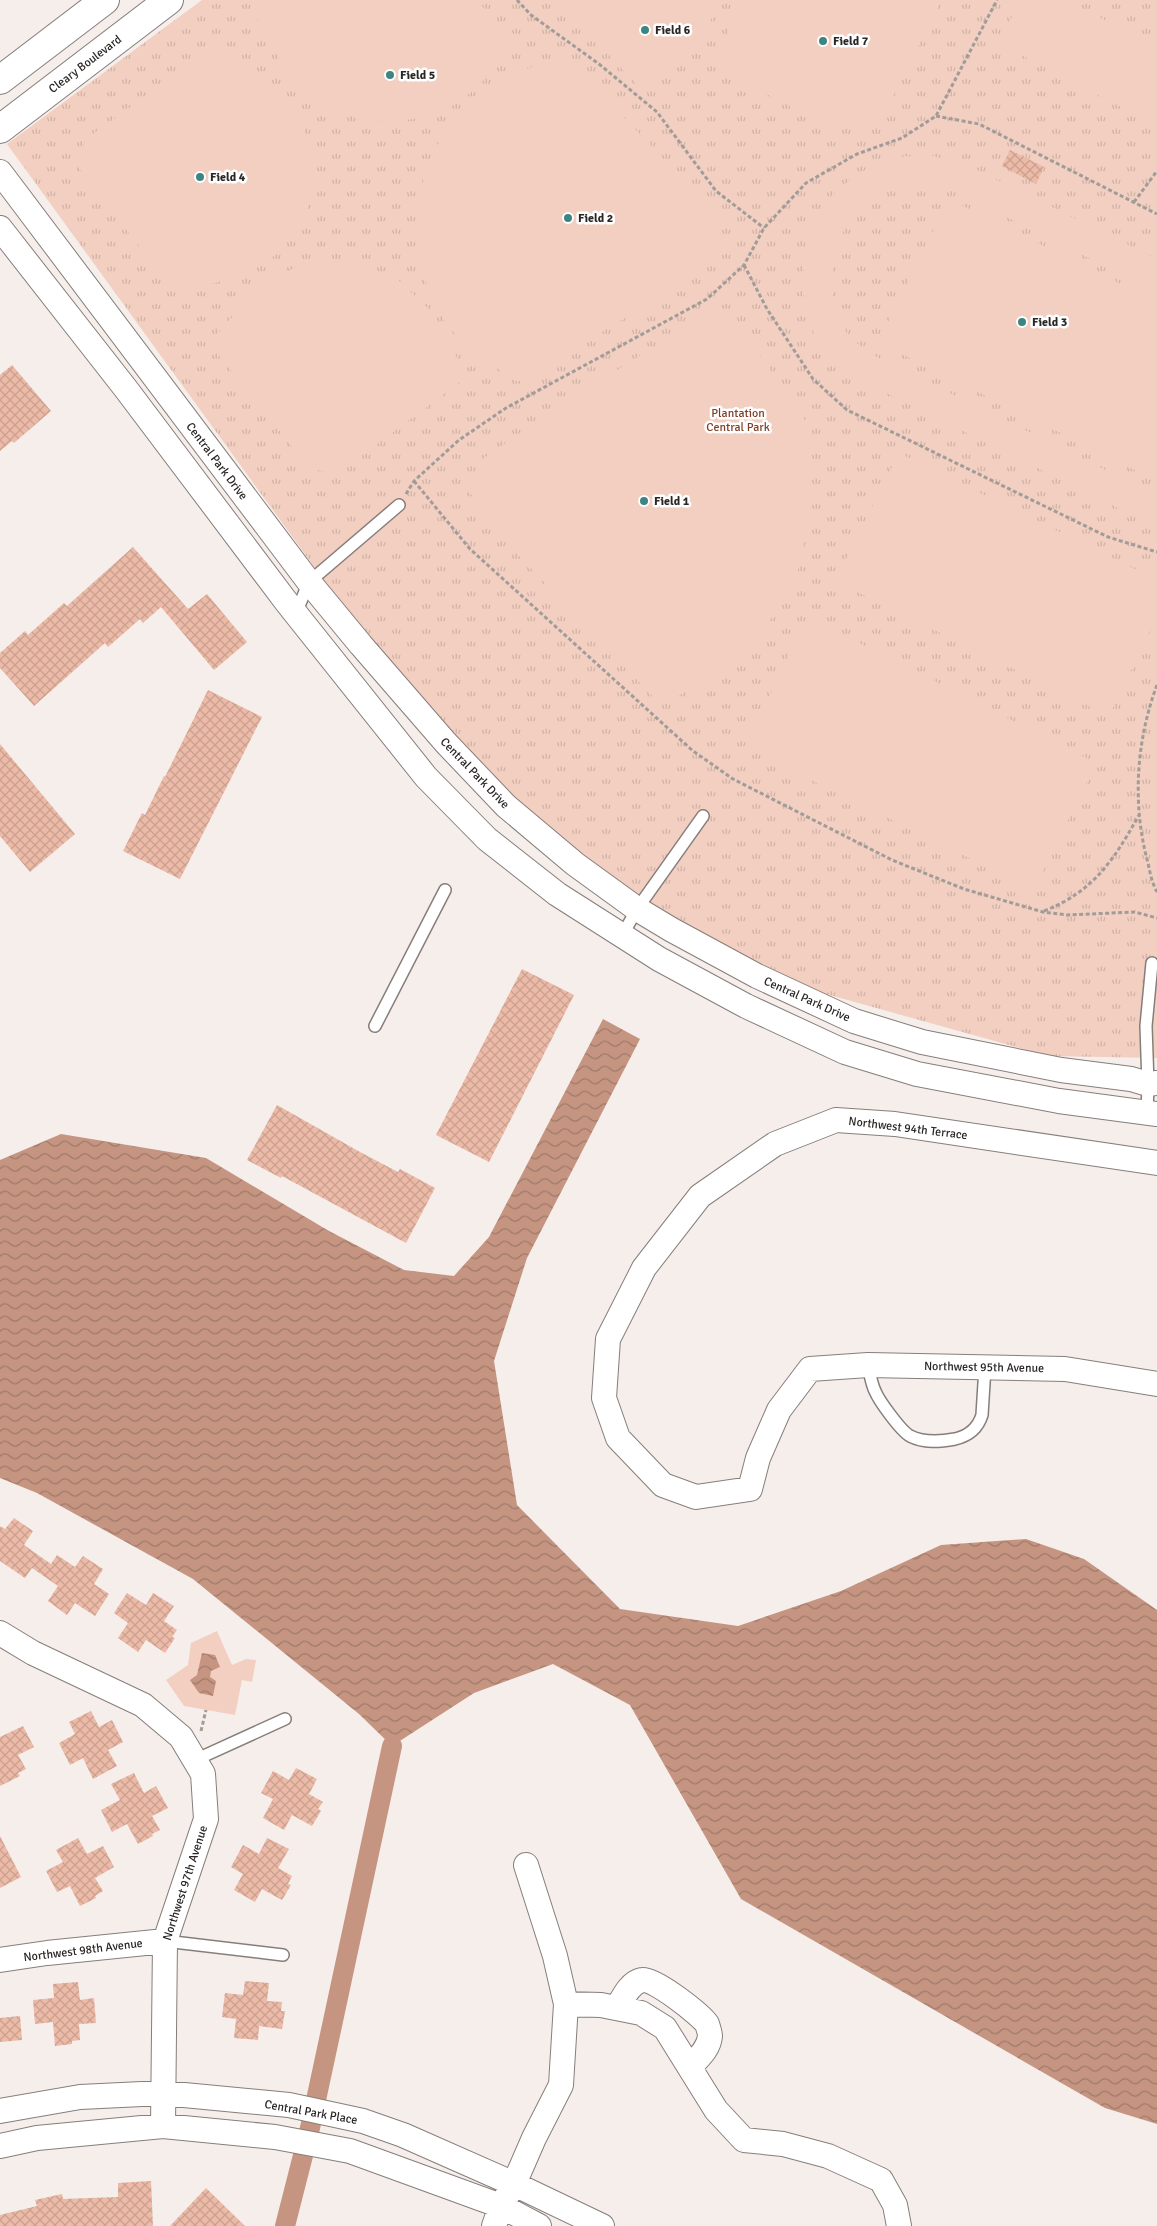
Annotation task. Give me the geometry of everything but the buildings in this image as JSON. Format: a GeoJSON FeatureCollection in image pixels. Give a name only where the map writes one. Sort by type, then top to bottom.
{"type":"FeatureCollection","features":[{"type":"Feature","properties":{"kind":"street"},"geometry":{"type":"LineString","coordinates":[[0,80],[105,0]]}},
{"type":"Feature","properties":{"kind":"street","name":"Cleary Boulevard"},"geometry":{"type":"LineString","coordinates":[[0,129],[169,0]]}},
{"type":"Feature","properties":{"kind":"street","name":"Central Park Drive"},"geometry":{"type":"LineString","coordinates":[[0,172],[309,582],[361,646],[446,743],[506,806],[575,864],[637,909],[756,976],[854,1021],[922,1042],[1062,1070],[1131,1079],[1153,1084]]}},
{"type":"Feature","properties":{"kind":"street"},"geometry":{"type":"LineString","coordinates":[[0,228],[296,613],[426,777],[487,839],[557,894],[622,936],[746,1006],[846,1052],[917,1074],[1059,1102],[1152,1113]]}},
{"type":"Feature","properties":{"kind":"street","name":"Northwest 94th Terrace"},"geometry":{"type":"LineString","coordinates":[[810,1369],[779,1410],[758,1458],[750,1489],[696,1497],[663,1485],[618,1438],[604,1398],[608,1340],[644,1268],[700,1196],[775,1144],[836,1120],[894,1124],[1157,1163]]}},
{"type":"Feature","properties":{"kind":"street","name":"Northwest 95th Avenue"},"geometry":{"type":"LineString","coordinates":[[810,1369],[868,1365],[1065,1369],[1157,1384]]}},
{"type":"Feature","properties":{"kind":"street","name":"Northwest 97th Avenue"},"geometry":{"type":"LineString","coordinates":[[0,1633],[33,1653],[143,1706],[181,1737],[203,1774],[206,1819],[165,1941],[163,2126]]}},
{"type":"Feature","properties":{"kind":"street"},"geometry":{"type":"LineString","coordinates":[[497,2216],[561,2085],[566,2004],[555,1956],[526,1866]]}},
{"type":"Feature","properties":{"kind":"street","name":"Northwest 98th Avenue"},"geometry":{"type":"LineString","coordinates":[[0,1960],[47,1953],[165,1941]]}},
{"type":"Feature","properties":{"kind":"street"},"geometry":{"type":"LineString","coordinates":[[617,2008],[630,1986],[642,1980],[652,1981],[673,1995],[707,2024],[710,2035],[707,2047],[690,2067]]}},
{"type":"Feature","properties":{"kind":"street"},"geometry":{"type":"LineString","coordinates":[[566,2004],[602,2005],[642,2013],[665,2028],[716,2110],[744,2140],[783,2144],[828,2156],[881,2180],[895,2205],[899,2226]]}},
{"type":"Feature","properties":{"kind":"street","name":"Central Park Place"},"geometry":{"type":"LineString","coordinates":[[0,2111],[80,2097],[163,2093],[289,2105],[364,2121],[403,2135],[514,2184],[602,2226]]}},
{"type":"Feature","properties":{"kind":"street"},"geometry":{"type":"LineString","coordinates":[[0,2146],[36,2138],[163,2126],[275,2137],[350,2151],[497,2216],[539,2226]]}},
{"type":"Feature","properties":{"kind":"lane"},"geometry":{"type":"LineString","coordinates":[[296,613],[309,582],[399,505]]}},
{"type":"Feature","properties":{"kind":"lane"},"geometry":{"type":"LineString","coordinates":[[622,936],[637,909],[703,816]]}},
{"type":"Feature","properties":{"kind":"lane"},"geometry":{"type":"LineString","coordinates":[[375,1026],[445,890]]}},
{"type":"Feature","properties":{"kind":"lane"},"geometry":{"type":"LineString","coordinates":[[1152,962],[1146,1026],[1153,1084],[1152,1113]]}},
{"type":"Feature","properties":{"kind":"lane"},"geometry":{"type":"LineString","coordinates":[[868,1365],[875,1391],[907,1435],[922,1440],[940,1442],[961,1438],[974,1430],[980,1422],[985,1368]]}},
{"type":"Feature","properties":{"kind":"lane"},"geometry":{"type":"LineString","coordinates":[[195,1760],[285,1719]]}},
{"type":"Feature","properties":{"kind":"lane"},"geometry":{"type":"LineString","coordinates":[[165,1941],[283,1955]]}},
{"type":"Feature","properties":{"kind":"path"},"geometry":{"type":"LineString","coordinates":[[517,0],[531,15],[599,64],[657,112],[716,191],[764,228]]}},
{"type":"Feature","properties":{"kind":"path"},"geometry":{"type":"LineString","coordinates":[[399,505],[414,481],[459,440],[506,408],[707,299],[744,265],[764,228],[806,183],[857,154],[902,138],[936,116],[997,0]]}},
{"type":"Feature","properties":{"kind":"path"},"geometry":{"type":"LineString","coordinates":[[936,116],[979,124],[1157,214]]}},
{"type":"Feature","properties":{"kind":"path"},"geometry":{"type":"LineString","coordinates":[[1134,202],[1157,171]]}},
{"type":"Feature","properties":{"kind":"path"},"geometry":{"type":"LineString","coordinates":[[744,265],[767,309],[813,379],[847,410],[1108,537],[1157,552]]}},
{"type":"Feature","properties":{"kind":"path"},"geometry":{"type":"LineString","coordinates":[[414,481],[470,549],[693,751],[733,779],[892,860],[964,889],[1043,912],[1068,915],[1135,912],[1157,918]]}},
{"type":"Feature","properties":{"kind":"path"},"geometry":{"type":"LineString","coordinates":[[1157,685],[1146,713],[1140,761],[1139,814],[1140,834],[1157,892]]}},
{"type":"Feature","properties":{"kind":"path"},"geometry":{"type":"LineString","coordinates":[[1043,912],[1067,902],[1090,884],[1110,861],[1139,814]]}},
{"type":"Feature","properties":{"kind":"green space","name":"Plantation Central Park"},"geometry":{"type":"Polygon","coordinates":[[[202,0],[1157,0],[1157,1058],[1048,1056],[819,992],[651,909],[510,799],[339,601],[7,144],[202,0]]]}},
{"type":"Feature","properties":{"kind":"green space","name":"Field 5"},"geometry":{"type":"Polygon","coordinates":[[[268,0],[478,0],[511,46],[476,89],[440,114],[396,122],[361,120],[312,100],[280,61],[253,11],[268,0]]]}},
{"type":"Feature","properties":{"kind":"green space","name":"Field 6"},"geometry":{"type":"Polygon","coordinates":[[[558,0],[725,0],[686,54],[638,86],[558,0]]]}},
{"type":"Feature","properties":{"kind":"green space","name":"Field 7"},"geometry":{"type":"Polygon","coordinates":[[[740,0],[941,0],[884,115],[836,130],[718,69],[732,14],[740,0]]]}},
{"type":"Feature","properties":{"kind":"green space"},"geometry":{"type":"Polygon","coordinates":[[[1021,0],[1066,0],[1157,47],[1157,118],[1146,120],[1006,47],[1003,33],[1021,0]]]}},
{"type":"Feature","properties":{"kind":"green space","name":"Field 4"},"geometry":{"type":"Polygon","coordinates":[[[219,43],[265,80],[300,117],[314,158],[313,191],[303,219],[279,253],[241,276],[203,286],[171,288],[76,164],[86,139],[219,43]]]}},
{"type":"Feature","properties":{"kind":"green space","name":"Field 2"},"geometry":{"type":"Polygon","coordinates":[[[566,57],[723,221],[715,257],[657,299],[518,382],[472,350],[455,334],[441,315],[420,268],[417,216],[421,191],[428,167],[438,144],[468,104],[497,81],[526,69],[566,57]]]}},
{"type":"Feature","properties":{"kind":"green space"},"geometry":{"type":"Polygon","coordinates":[[[929,155],[967,165],[1157,259],[1157,292],[942,185],[904,186],[888,190],[870,202],[853,219],[840,238],[833,262],[832,289],[834,303],[843,327],[850,337],[871,354],[1157,494],[1157,524],[1148,523],[854,377],[830,356],[813,332],[803,293],[804,260],[814,220],[836,191],[861,172],[896,157],[929,155]]]}},
{"type":"Feature","properties":{"kind":"green space","name":"Field 3"},"geometry":{"type":"Polygon","coordinates":[[[949,199],[1157,302],[1157,481],[878,342],[949,199]]]}},
{"type":"Feature","properties":{"kind":"green space"},"geometry":{"type":"Polygon","coordinates":[[[310,261],[348,262],[394,276],[434,314],[467,377],[338,473],[310,469],[209,343],[263,282],[310,261]]]}},
{"type":"Feature","properties":{"kind":"green space","name":"Field 1"},"geometry":{"type":"Polygon","coordinates":[[[713,311],[759,354],[806,422],[812,509],[796,578],[761,635],[714,677],[661,705],[518,555],[470,493],[477,463],[560,405],[713,311]]]}},
{"type":"Feature","properties":{"kind":"green space"},"geometry":{"type":"Polygon","coordinates":[[[899,453],[1157,580],[1157,617],[1109,716],[835,581],[899,453]]]}},
{"type":"Feature","properties":{"kind":"green space"},"geometry":{"type":"Polygon","coordinates":[[[808,617],[1096,763],[1034,890],[744,747],[808,617]]]}},
{"type":"Feature","properties":{"kind":"green space"},"geometry":{"type":"Polygon","coordinates":[[[217,1631],[232,1665],[246,1659],[256,1660],[252,1682],[242,1680],[235,1715],[184,1706],[166,1680],[188,1665],[191,1643],[217,1631]]]}},
{"type":"Feature","properties":{"kind":"water"},"geometry":{"type":"Polygon","coordinates":[[[603,1019],[640,1039],[527,1258],[494,1361],[517,1505],[620,1609],[738,1626],[841,1591],[941,1545],[1026,1539],[1084,1559],[1157,1610],[1157,2124],[1105,2108],[741,1899],[630,1705],[553,1664],[474,1693],[392,1746],[359,1714],[193,1579],[37,1493],[0,1478],[0,1160],[61,1134],[206,1158],[329,1231],[404,1270],[454,1276],[489,1237],[603,1019]]]}},
{"type":"Feature","properties":{"kind":"water"},"geometry":{"type":"Polygon","coordinates":[[[202,1653],[215,1655],[220,1667],[211,1671],[210,1677],[216,1681],[213,1696],[199,1693],[190,1680],[197,1675],[202,1653]]]}},
{"type":"Feature","properties":{"kind":"waterway"},"geometry":{"type":"LineString","coordinates":[[285,2226],[310,2128],[392,1746]]}},
{"type":"Feature","properties":{"kind":"place","name":"Field 6"},"geometry":{"type":"Point","coordinates":[645,30]}},
{"type":"Feature","properties":{"kind":"place","name":"Field 7"},"geometry":{"type":"Point","coordinates":[823,41]}},
{"type":"Feature","properties":{"kind":"place","name":"Field 5"},"geometry":{"type":"Point","coordinates":[390,75]}},
{"type":"Feature","properties":{"kind":"place","name":"Field 4"},"geometry":{"type":"Point","coordinates":[200,177]}},
{"type":"Feature","properties":{"kind":"place","name":"Field 2"},"geometry":{"type":"Point","coordinates":[568,218]}},
{"type":"Feature","properties":{"kind":"place","name":"Field 3"},"geometry":{"type":"Point","coordinates":[1022,322]}},
{"type":"Feature","properties":{"kind":"place","name":"Field 1"},"geometry":{"type":"Point","coordinates":[644,501]}}]}
